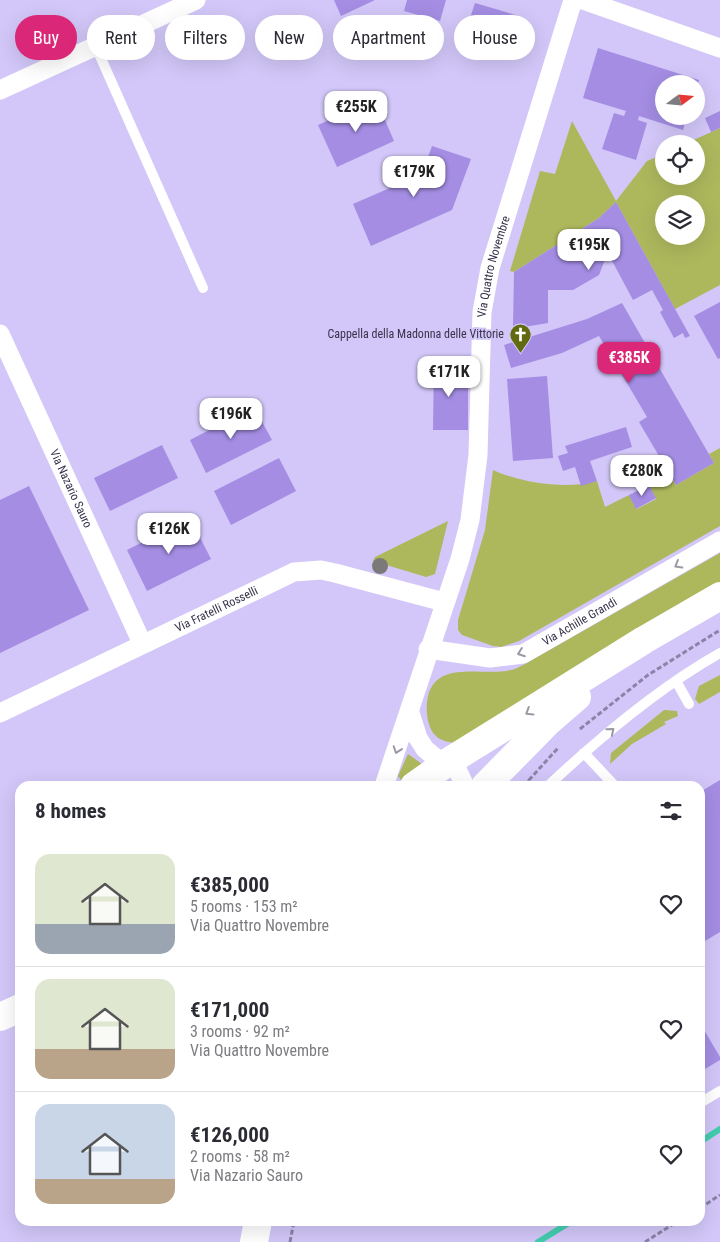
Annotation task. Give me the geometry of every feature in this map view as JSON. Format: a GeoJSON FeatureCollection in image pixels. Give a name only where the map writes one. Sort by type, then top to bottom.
{"type":"FeatureCollection","features":[{"type":"Feature","properties":{"kind":"main road"},"geometry":{"type":"LineString","coordinates":[[421,781],[448,762],[644,640],[720,596]]}},
{"type":"Feature","properties":{"kind":"main road"},"geometry":{"type":"LineString","coordinates":[[490,781],[548,722],[644,640]]}},
{"type":"Feature","properties":{"kind":"main road"},"geometry":{"type":"LineString","coordinates":[[0,998],[15,991]]}},
{"type":"Feature","properties":{"kind":"main road"},"geometry":{"type":"LineString","coordinates":[[0,1017],[15,1010]]}},
{"type":"Feature","properties":{"kind":"main road"},"geometry":{"type":"LineString","coordinates":[[254,1242],[257,1226]]}},
{"type":"Feature","properties":{"kind":"street"},"geometry":{"type":"LineString","coordinates":[[155,19],[196,0]]}},
{"type":"Feature","properties":{"kind":"street","name":"Via Quattro Novembre"},"geometry":{"type":"LineString","coordinates":[[386,781],[410,713],[444,602],[460,559],[474,500],[478,455],[481,335],[490,268],[573,0]]}},
{"type":"Feature","properties":{"kind":"street"},"geometry":{"type":"LineString","coordinates":[[583,0],[720,48]]}},
{"type":"Feature","properties":{"kind":"street"},"geometry":{"type":"LineString","coordinates":[[0,90],[87,51]]}},
{"type":"Feature","properties":{"kind":"street","name":"Via Nazario Sauro"},"geometry":{"type":"LineString","coordinates":[[0,334],[142,643]]}},
{"type":"Feature","properties":{"kind":"street","name":"Via Achille Grandi"},"geometry":{"type":"LineString","coordinates":[[428,650],[490,658],[523,654],[720,540]]}},
{"type":"Feature","properties":{"kind":"street","name":"Via Fratelli Rosselli"},"geometry":{"type":"LineString","coordinates":[[0,713],[142,643],[294,572],[321,570],[444,602]]}},
{"type":"Feature","properties":{"kind":"street"},"geometry":{"type":"LineString","coordinates":[[410,713],[421,743],[436,758],[448,762],[458,770],[463,781]]}},
{"type":"Feature","properties":{"kind":"lane"},"geometry":{"type":"LineString","coordinates":[[102,60],[203,288]]}},
{"type":"Feature","properties":{"kind":"lane"},"geometry":{"type":"LineString","coordinates":[[553,781],[584,753],[676,681],[720,652]]}},
{"type":"Feature","properties":{"kind":"lane"},"geometry":{"type":"LineString","coordinates":[[676,681],[688,704]]}},
{"type":"Feature","properties":{"kind":"lane"},"geometry":{"type":"LineString","coordinates":[[584,753],[610,781]]}},
{"type":"Feature","properties":{"kind":"lane"},"geometry":{"type":"LineString","coordinates":[[705,1100],[720,1091]]}},
{"type":"Feature","properties":{"kind":"path"},"geometry":{"type":"LineString","coordinates":[[705,1205],[720,1195]]}},
{"type":"Feature","properties":{"kind":"path"},"geometry":{"type":"LineString","coordinates":[[290,1242],[293,1226]]}},
{"type":"Feature","properties":{"kind":"path"},"geometry":{"type":"LineString","coordinates":[[645,1242],[670,1226]]}},
{"type":"Feature","properties":{"kind":"green space"},"geometry":{"type":"Polygon","coordinates":[[[572,121],[616,201],[647,161],[655,158],[655,185],[705,185],[705,135],[720,128],[720,285],[675,309],[616,202],[599,218],[514,272],[510,271],[540,171],[555,174],[572,121]]]}},
{"type":"Feature","properties":{"kind":"green space"},"geometry":{"type":"Polygon","coordinates":[[[720,448],[720,526],[519,641],[501,647],[493,646],[462,635],[458,630],[458,620],[485,530],[493,470],[504,475],[544,484],[572,485],[597,481],[605,507],[629,495],[637,509],[656,499],[649,485],[669,474],[676,485],[714,463],[709,454],[720,448]]]}},
{"type":"Feature","properties":{"kind":"green space"},"geometry":{"type":"Polygon","coordinates":[[[448,521],[435,574],[426,577],[373,561],[375,557],[448,521]]]}},
{"type":"Feature","properties":{"kind":"green space"},"geometry":{"type":"Polygon","coordinates":[[[720,553],[720,583],[454,743],[439,738],[432,731],[427,715],[428,696],[433,685],[441,677],[451,673],[500,672],[525,664],[720,553]]]}},
{"type":"Feature","properties":{"kind":"green space"},"geometry":{"type":"Polygon","coordinates":[[[720,675],[720,692],[699,704],[695,699],[699,686],[720,675]]]}},
{"type":"Feature","properties":{"kind":"green space"},"geometry":{"type":"Polygon","coordinates":[[[664,710],[677,711],[678,716],[664,722],[666,724],[632,744],[610,764],[611,753],[664,710]]]}},
{"type":"Feature","properties":{"kind":"green space"},"geometry":{"type":"Polygon","coordinates":[[[408,754],[422,764],[402,781],[398,776],[408,754]]]}},
{"type":"Feature","properties":{"kind":"building"},"geometry":{"type":"Polygon","coordinates":[[[334,0],[375,0],[343,15],[341,15],[334,0]]]}},
{"type":"Feature","properties":{"kind":"building"},"geometry":{"type":"Polygon","coordinates":[[[407,0],[446,0],[442,15],[418,15],[404,11],[407,0]]]}},
{"type":"Feature","properties":{"kind":"building"},"geometry":{"type":"Polygon","coordinates":[[[475,3],[516,15],[471,15],[475,3]]]}},
{"type":"Feature","properties":{"kind":"building"},"geometry":{"type":"Polygon","coordinates":[[[598,48],[683,75],[655,75],[655,121],[639,116],[638,120],[647,123],[636,160],[602,149],[614,113],[624,116],[626,111],[583,98],[598,48]]]}},
{"type":"Feature","properties":{"kind":"building"},"geometry":{"type":"Polygon","coordinates":[[[376,99],[394,141],[337,167],[318,125],[376,99]]]}},
{"type":"Feature","properties":{"kind":"building"},"geometry":{"type":"Polygon","coordinates":[[[720,111],[720,128],[711,132],[705,118],[720,111]]]}},
{"type":"Feature","properties":{"kind":"building"},"geometry":{"type":"Polygon","coordinates":[[[667,125],[684,125],[683,130],[667,125]]]}},
{"type":"Feature","properties":{"kind":"building"},"geometry":{"type":"Polygon","coordinates":[[[432,146],[471,159],[452,210],[371,246],[353,204],[422,174],[432,146]]]}},
{"type":"Feature","properties":{"kind":"building"},"geometry":{"type":"Polygon","coordinates":[[[616,202],[690,336],[685,338],[683,333],[674,338],[660,312],[663,310],[652,290],[633,300],[610,257],[606,257],[599,275],[573,290],[548,290],[548,323],[513,326],[514,272],[599,218],[616,202]]]}},
{"type":"Feature","properties":{"kind":"building"},"geometry":{"type":"Polygon","coordinates":[[[720,302],[720,358],[718,359],[694,316],[720,302]]]}},
{"type":"Feature","properties":{"kind":"building"},"geometry":{"type":"Polygon","coordinates":[[[622,303],[714,463],[676,485],[639,422],[647,417],[599,336],[562,353],[511,368],[504,345],[587,319],[622,303]]]}},
{"type":"Feature","properties":{"kind":"building"},"geometry":{"type":"Polygon","coordinates":[[[434,359],[456,359],[455,386],[468,386],[468,430],[433,430],[434,359]]]}},
{"type":"Feature","properties":{"kind":"building"},"geometry":{"type":"Polygon","coordinates":[[[547,376],[553,458],[513,461],[507,379],[547,376]]]}},
{"type":"Feature","properties":{"kind":"building"},"geometry":{"type":"Polygon","coordinates":[[[254,407],[272,440],[206,473],[190,440],[254,407]]]}},
{"type":"Feature","properties":{"kind":"building"},"geometry":{"type":"Polygon","coordinates":[[[626,427],[632,447],[590,461],[597,481],[581,486],[575,467],[563,471],[558,456],[568,453],[565,446],[626,427]]]}},
{"type":"Feature","properties":{"kind":"building"},"geometry":{"type":"Polygon","coordinates":[[[162,445],[178,478],[110,511],[94,478],[162,445]]]}},
{"type":"Feature","properties":{"kind":"building"},"geometry":{"type":"Polygon","coordinates":[[[279,458],[296,491],[231,525],[214,491],[279,458]]]}},
{"type":"Feature","properties":{"kind":"building"},"geometry":{"type":"Polygon","coordinates":[[[649,485],[656,498],[636,509],[629,495],[649,485]]]}},
{"type":"Feature","properties":{"kind":"building"},"geometry":{"type":"Polygon","coordinates":[[[29,486],[89,610],[0,653],[0,500],[29,486]]]}},
{"type":"Feature","properties":{"kind":"building"},"geometry":{"type":"Polygon","coordinates":[[[190,518],[211,559],[147,591],[127,550],[190,518]]]}},
{"type":"Feature","properties":{"kind":"building"},"geometry":{"type":"Polygon","coordinates":[[[720,780],[720,932],[705,941],[705,789],[720,780]]]}},
{"type":"Feature","properties":{"kind":"building"},"geometry":{"type":"Polygon","coordinates":[[[705,1032],[720,1057],[720,1060],[705,1069],[705,1032]]]}},
{"type":"Feature","properties":{"kind":"waterway"},"geometry":{"type":"LineString","coordinates":[[705,1139],[720,1129]]}},
{"type":"Feature","properties":{"kind":"waterway"},"geometry":{"type":"LineString","coordinates":[[538,1242],[564,1226]]}},
{"type":"Feature","properties":{"kind":"place","name":"Cappella della Madonna delle Vittorie"},"geometry":{"type":"Point","coordinates":[520,353]}}]}
